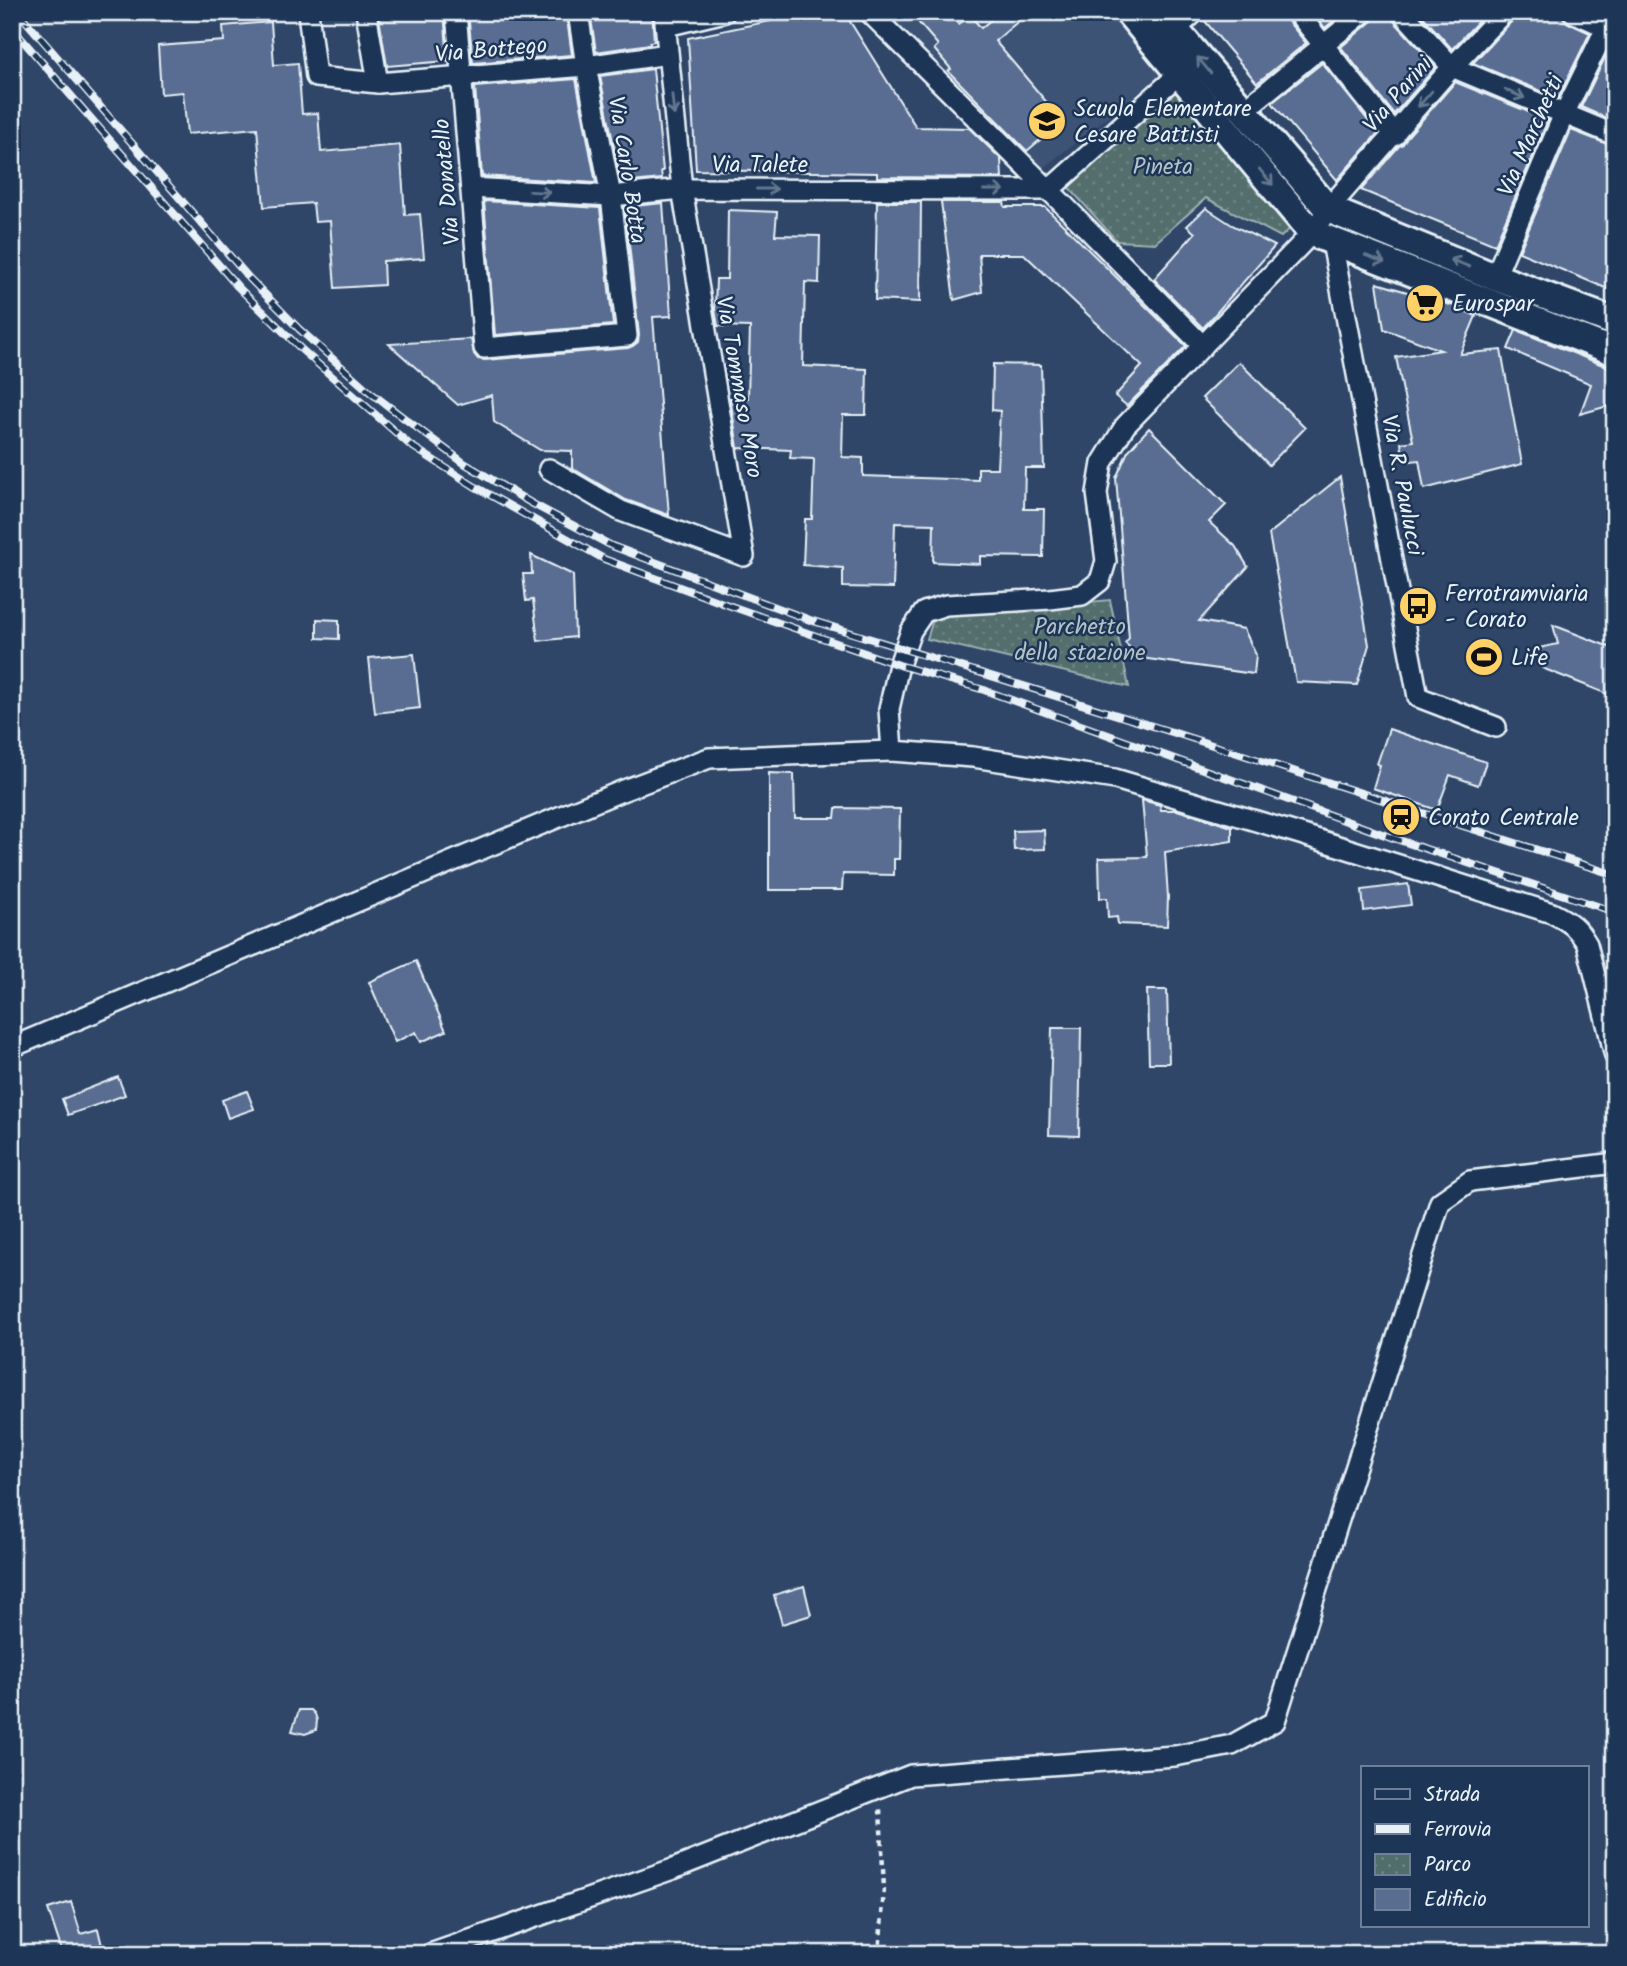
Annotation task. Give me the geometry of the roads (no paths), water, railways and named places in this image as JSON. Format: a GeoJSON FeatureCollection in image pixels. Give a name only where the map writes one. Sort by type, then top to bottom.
{"type":"FeatureCollection","features":[{"type":"Feature","properties":{"kind":"main road"},"geometry":{"type":"LineString","coordinates":[[1128,12],[1322,238],[1615,352]]}},
{"type":"Feature","properties":{"kind":"main road"},"geometry":{"type":"LineString","coordinates":[[1167,21],[1328,209],[1615,322]]}},
{"type":"Feature","properties":{"kind":"street","name":"Via Bottego"},"geometry":{"type":"LineString","coordinates":[[308,12],[316,77],[378,83],[586,66],[668,54]]}},
{"type":"Feature","properties":{"kind":"street"},"geometry":{"type":"LineString","coordinates":[[366,12],[378,83]]}},
{"type":"Feature","properties":{"kind":"street","name":"Via Donatello"},"geometry":{"type":"LineString","coordinates":[[456,12],[484,348],[627,337]]}},
{"type":"Feature","properties":{"kind":"street","name":"Via Carlo Botta"},"geometry":{"type":"LineString","coordinates":[[578,12],[611,196],[627,337]]}},
{"type":"Feature","properties":{"kind":"street"},"geometry":{"type":"LineString","coordinates":[[665,19],[725,12]]}},
{"type":"Feature","properties":{"kind":"street"},"geometry":{"type":"LineString","coordinates":[[869,12],[1203,346]]}},
{"type":"Feature","properties":{"kind":"street"},"geometry":{"type":"LineString","coordinates":[[1167,21],[1195,12]]}},
{"type":"Feature","properties":{"kind":"street"},"geometry":{"type":"LineString","coordinates":[[1297,12],[1395,135]]}},
{"type":"Feature","properties":{"kind":"street"},"geometry":{"type":"LineString","coordinates":[[1243,111],[1364,12]]}},
{"type":"Feature","properties":{"kind":"street"},"geometry":{"type":"LineString","coordinates":[[1402,12],[1452,67],[1615,135]]}},
{"type":"Feature","properties":{"kind":"street","name":"Via Parini"},"geometry":{"type":"LineString","coordinates":[[892,751],[889,709],[899,665],[911,631],[924,612],[946,605],[1082,595],[1100,580],[1106,561],[1097,492],[1102,463],[1125,426],[1203,346],[1322,238],[1328,209],[1452,67],[1504,12]]}},
{"type":"Feature","properties":{"kind":"street"},"geometry":{"type":"LineString","coordinates":[[1573,12],[1612,24]]}},
{"type":"Feature","properties":{"kind":"street","name":"Via Tommaso Moro"},"geometry":{"type":"LineString","coordinates":[[549,469],[621,511],[744,556],[682,189],[665,19]]}},
{"type":"Feature","properties":{"kind":"street","name":"Via Marchetti"},"geometry":{"type":"LineString","coordinates":[[1495,277],[1564,114],[1612,24]]}},
{"type":"Feature","properties":{"kind":"street"},"geometry":{"type":"LineString","coordinates":[[1049,190],[1179,74]]}},
{"type":"Feature","properties":{"kind":"street","name":"Via Talete"},"geometry":{"type":"LineString","coordinates":[[471,188],[611,196],[682,189],[1049,190]]}},
{"type":"Feature","properties":{"kind":"street","name":"Via R. Paulucci"},"geometry":{"type":"LineString","coordinates":[[1322,238],[1418,697],[1496,727]]}},
{"type":"Feature","properties":{"kind":"street"},"geometry":{"type":"LineString","coordinates":[[12,1047],[619,792],[709,758],[892,751],[973,757],[1115,779],[1552,913],[1569,921],[1587,944],[1615,1056]]}},
{"type":"Feature","properties":{"kind":"street"},"geometry":{"type":"LineString","coordinates":[[430,1954],[673,1869],[911,1775],[1175,1756],[1232,1745],[1275,1721],[1440,1202],[1470,1181],[1615,1163]]}},
{"type":"Feature","properties":{"kind":"railway"},"geometry":{"type":"LineString","coordinates":[[18,12],[249,278],[299,329],[371,393],[404,418],[464,463],[531,503],[612,546],[810,620],[1175,733],[1615,875]]}},
{"type":"Feature","properties":{"kind":"railway"},"geometry":{"type":"LineString","coordinates":[[12,28],[238,287],[302,350],[410,445],[474,486],[604,559],[899,665],[984,690],[1396,839],[1615,912]]}},
{"type":"Feature","properties":{"kind":"place","name":"Scuola Elementare Cesare Battisti"},"geometry":{"type":"Point","coordinates":[1047,121]}},
{"type":"Feature","properties":{"kind":"place","name":"Eurospar"},"geometry":{"type":"Point","coordinates":[1425,303]}},
{"type":"Feature","properties":{"kind":"place","name":"Ferrotramviaria - Corato"},"geometry":{"type":"Point","coordinates":[1418,606]}},
{"type":"Feature","properties":{"kind":"place","name":"Life"},"geometry":{"type":"Point","coordinates":[1484,657]}},
{"type":"Feature","properties":{"kind":"place","name":"Corato Centrale"},"geometry":{"type":"Point","coordinates":[1401,817]}},
{"type":"Feature","properties":{"kind":"park label","name":"Pineta"},"geometry":{"type":"Point","coordinates":[1163,166]}},
{"type":"Feature","properties":{"kind":"park label","name":"Parchetto della stazione"},"geometry":{"type":"Point","coordinates":[1080,639]}}]}
